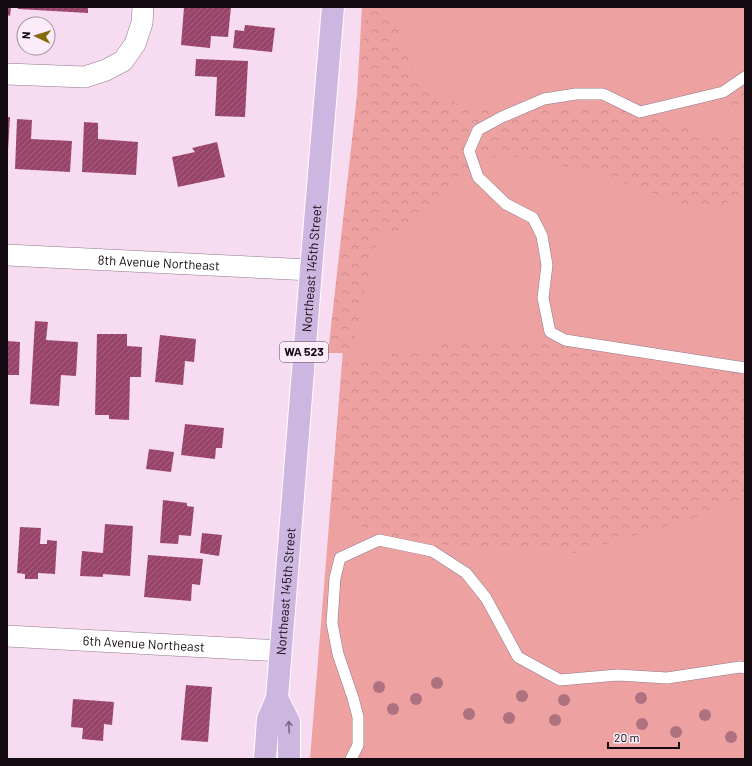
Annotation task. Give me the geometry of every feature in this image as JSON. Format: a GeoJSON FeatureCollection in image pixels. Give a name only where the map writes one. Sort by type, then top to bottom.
{"type":"FeatureCollection","features":[{"type":"Feature","properties":{"kind":"main road","name":"Northeast 145th Street"},"geometry":{"type":"LineString","coordinates":[[265,759],[268,719],[277,698],[333,7]]}},
{"type":"Feature","properties":{"kind":"main road"},"geometry":{"type":"LineString","coordinates":[[277,698],[289,722],[289,759]]}},
{"type":"Feature","properties":{"kind":"street"},"geometry":{"type":"LineString","coordinates":[[7,74],[85,77],[106,70],[123,61],[135,44],[142,23],[143,7]]}},
{"type":"Feature","properties":{"kind":"street","name":"8th Avenue Northeast"},"geometry":{"type":"LineString","coordinates":[[7,255],[311,270]]}},
{"type":"Feature","properties":{"kind":"street","name":"6th Avenue Northeast"},"geometry":{"type":"LineString","coordinates":[[7,636],[281,651]]}},
{"type":"Feature","properties":{"kind":"lane"},"geometry":{"type":"LineString","coordinates":[[745,77],[723,92],[640,112],[603,94],[576,94],[544,99],[502,117],[478,130],[469,151],[478,176],[506,204],[533,218],[542,236],[547,265],[544,298],[550,332],[565,340],[745,368]]}},
{"type":"Feature","properties":{"kind":"lane"},"geometry":{"type":"LineString","coordinates":[[351,759],[358,746],[358,717],[338,654],[332,623],[335,578],[340,558],[379,540],[432,551],[466,573],[486,598],[518,657],[560,680],[618,675],[667,678],[740,667],[745,668]]}},
{"type":"Feature","properties":{"kind":"green space"},"geometry":{"type":"Polygon","coordinates":[[[362,7],[745,7],[745,759],[310,759],[342,364],[362,7]]]}},
{"type":"Feature","properties":{"kind":"green space"},"geometry":{"type":"Polygon","coordinates":[[[367,7],[390,7],[418,83],[466,108],[609,106],[647,113],[703,133],[745,131],[745,184],[742,195],[713,210],[689,207],[633,186],[583,170],[500,154],[465,172],[408,227],[378,237],[351,353],[328,353],[367,7]]]}},
{"type":"Feature","properties":{"kind":"green space"},"geometry":{"type":"Polygon","coordinates":[[[745,86],[745,107],[735,111],[723,109],[723,100],[745,86]]]}},
{"type":"Feature","properties":{"kind":"green space"},"geometry":{"type":"Polygon","coordinates":[[[543,342],[649,364],[745,372],[745,499],[696,518],[574,553],[484,549],[399,540],[330,514],[342,364],[446,344],[543,342]]]}},
{"type":"Feature","properties":{"kind":"building"},"geometry":{"type":"Polygon","coordinates":[[[7,7],[11,7],[10,16],[7,15],[7,7]]]}},
{"type":"Feature","properties":{"kind":"building"},"geometry":{"type":"Polygon","coordinates":[[[18,7],[88,7],[88,13],[18,9],[18,7]]]}},
{"type":"Feature","properties":{"kind":"building"},"geometry":{"type":"Polygon","coordinates":[[[184,7],[231,7],[228,37],[211,36],[210,48],[181,45],[184,7]]]}},
{"type":"Feature","properties":{"kind":"building"},"geometry":{"type":"Polygon","coordinates":[[[245,25],[275,28],[272,52],[233,48],[235,30],[244,31],[245,25]]]}},
{"type":"Feature","properties":{"kind":"building"},"geometry":{"type":"Polygon","coordinates":[[[196,59],[248,61],[245,117],[215,116],[217,77],[195,76],[196,59]]]}},
{"type":"Feature","properties":{"kind":"building"},"geometry":{"type":"Polygon","coordinates":[[[7,117],[10,117],[8,150],[7,150],[7,117]]]}},
{"type":"Feature","properties":{"kind":"building"},"geometry":{"type":"Polygon","coordinates":[[[17,119],[32,120],[31,139],[72,141],[70,172],[15,169],[17,119]]]}},
{"type":"Feature","properties":{"kind":"building"},"geometry":{"type":"Polygon","coordinates":[[[84,122],[98,123],[98,139],[138,142],[136,175],[82,172],[84,122]]]}},
{"type":"Feature","properties":{"kind":"building"},"geometry":{"type":"Polygon","coordinates":[[[217,142],[225,177],[178,187],[172,157],[195,152],[192,148],[217,142]]]}},
{"type":"Feature","properties":{"kind":"building"},"geometry":{"type":"Polygon","coordinates":[[[35,321],[48,322],[46,340],[78,342],[76,376],[61,375],[59,406],[30,404],[35,321]]]}},
{"type":"Feature","properties":{"kind":"building"},"geometry":{"type":"Polygon","coordinates":[[[97,334],[127,334],[127,346],[142,347],[141,377],[130,377],[129,420],[109,419],[109,415],[95,415],[97,334]]]}},
{"type":"Feature","properties":{"kind":"building"},"geometry":{"type":"Polygon","coordinates":[[[160,335],[196,339],[194,362],[185,361],[183,385],[155,382],[160,335]]]}},
{"type":"Feature","properties":{"kind":"building"},"geometry":{"type":"Polygon","coordinates":[[[7,341],[20,342],[19,375],[7,375],[7,341]]]}},
{"type":"Feature","properties":{"kind":"building"},"geometry":{"type":"Polygon","coordinates":[[[185,424],[224,428],[222,448],[216,448],[215,459],[181,455],[185,424]]]}},
{"type":"Feature","properties":{"kind":"building"},"geometry":{"type":"Polygon","coordinates":[[[149,449],[174,452],[171,472],[146,469],[149,449]]]}},
{"type":"Feature","properties":{"kind":"building"},"geometry":{"type":"Polygon","coordinates":[[[163,500],[187,503],[187,506],[194,507],[191,536],[179,535],[178,544],[160,543],[163,500]]]}},
{"type":"Feature","properties":{"kind":"building"},"geometry":{"type":"Polygon","coordinates":[[[105,524],[133,526],[130,576],[103,574],[103,577],[80,576],[82,551],[103,553],[105,524]]]}},
{"type":"Feature","properties":{"kind":"building"},"geometry":{"type":"Polygon","coordinates":[[[20,527],[41,528],[40,544],[47,544],[47,540],[57,541],[55,574],[38,573],[38,579],[25,579],[25,574],[17,573],[20,527]]]}},
{"type":"Feature","properties":{"kind":"building"},"geometry":{"type":"Polygon","coordinates":[[[202,533],[222,535],[219,556],[200,553],[202,533]]]}},
{"type":"Feature","properties":{"kind":"building"},"geometry":{"type":"Polygon","coordinates":[[[148,555],[203,559],[200,585],[192,584],[191,601],[144,597],[148,555]]]}},
{"type":"Feature","properties":{"kind":"building"},"geometry":{"type":"Polygon","coordinates":[[[186,685],[212,687],[208,742],[181,740],[186,685]]]}},
{"type":"Feature","properties":{"kind":"building"},"geometry":{"type":"Polygon","coordinates":[[[73,699],[114,702],[112,725],[104,724],[103,741],[82,739],[83,728],[71,727],[73,699]]]}}]}
